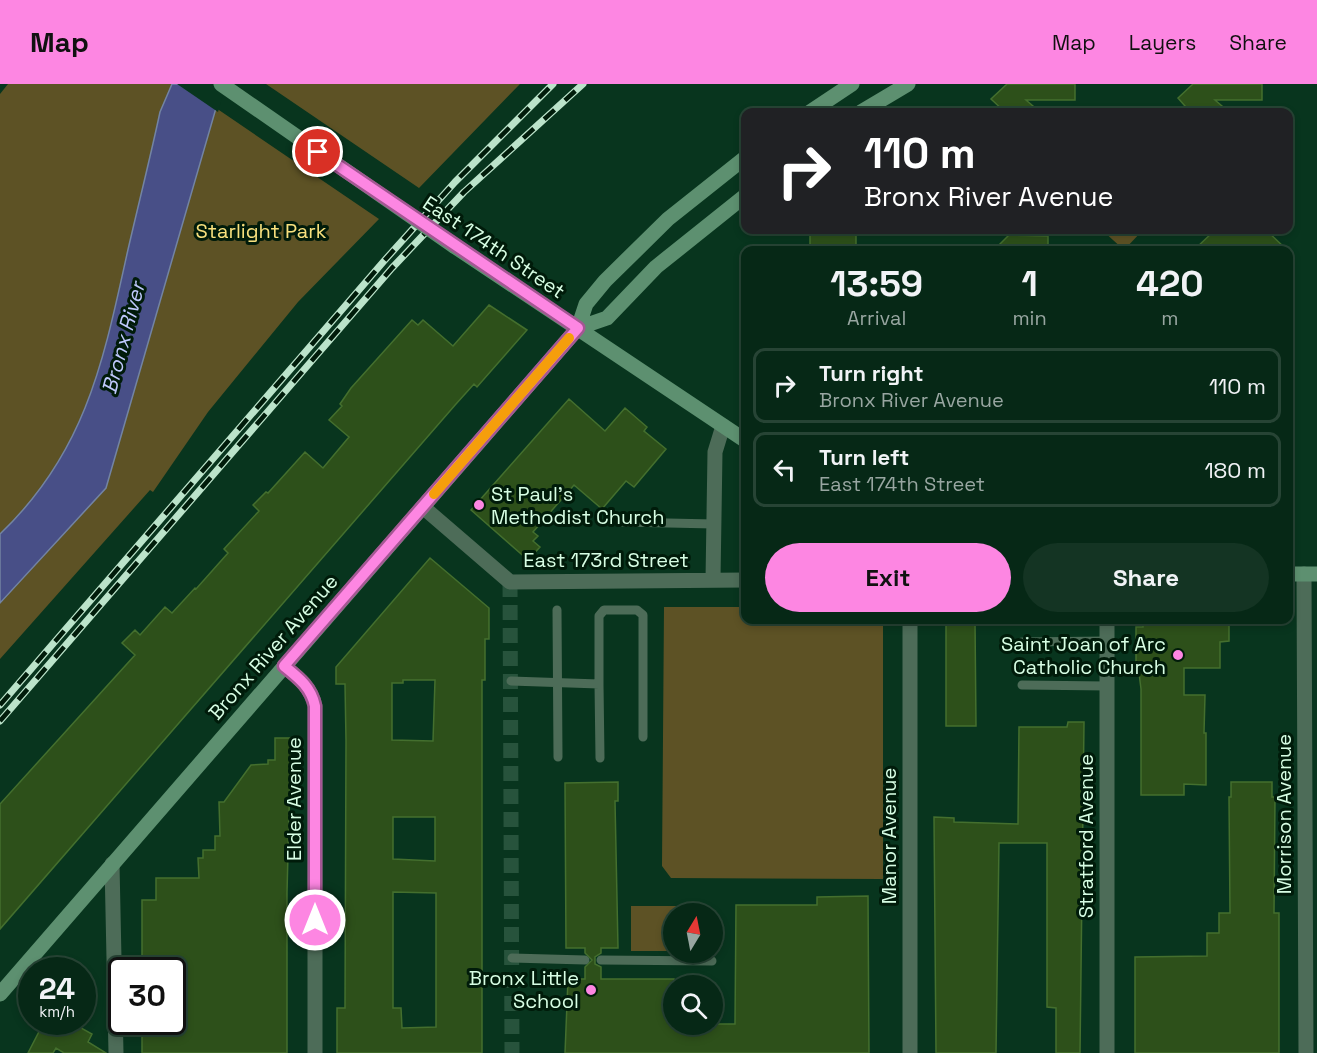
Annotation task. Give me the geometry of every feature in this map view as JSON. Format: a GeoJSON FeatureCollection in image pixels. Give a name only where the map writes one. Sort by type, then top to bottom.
{"type":"FeatureCollection","features":[{"type":"Feature","properties":{"kind":"main road","name":"East 174th Street"},"geometry":{"type":"LineString","coordinates":[[221,84],[454,246],[741,438]]}},
{"type":"Feature","properties":{"kind":"main road"},"geometry":{"type":"LineString","coordinates":[[816,108],[852,84]]}},
{"type":"Feature","properties":{"kind":"main road"},"geometry":{"type":"LineString","coordinates":[[868,108],[908,84]]}},
{"type":"Feature","properties":{"kind":"main road","name":"Bronx River Avenue"},"geometry":{"type":"LineString","coordinates":[[0,994],[578,328],[586,304],[605,281],[668,219],[741,161]]}},
{"type":"Feature","properties":{"kind":"main road"},"geometry":{"type":"LineString","coordinates":[[578,328],[608,318],[656,267],[741,199]]}},
{"type":"Feature","properties":{"kind":"main road"},"geometry":{"type":"LineString","coordinates":[[1293,574],[1311,574]]}},
{"type":"Feature","properties":{"kind":"street"},"geometry":{"type":"LineString","coordinates":[[713,580],[715,452],[723,426]]}},
{"type":"Feature","properties":{"kind":"street","name":"East 173rd Street"},"geometry":{"type":"LineString","coordinates":[[423,507],[510,582],[741,580]]}},
{"type":"Feature","properties":{"kind":"street","name":"Morrison Avenue"},"geometry":{"type":"LineString","coordinates":[[1306,1053],[1311,574]]}},
{"type":"Feature","properties":{"kind":"street","name":"Manor Avenue"},"geometry":{"type":"LineString","coordinates":[[910,624],[910,1053]]}},
{"type":"Feature","properties":{"kind":"street","name":"Stratford Avenue"},"geometry":{"type":"LineString","coordinates":[[1107,624],[1107,1053]]}},
{"type":"Feature","properties":{"kind":"street","name":"Elder Avenue"},"geometry":{"type":"LineString","coordinates":[[284,666],[305,684],[313,695],[315,706],[315,1053]]}},
{"type":"Feature","properties":{"kind":"street"},"geometry":{"type":"LineString","coordinates":[[112,864],[116,1053]]}},
{"type":"Feature","properties":{"kind":"lane"},"geometry":{"type":"LineString","coordinates":[[622,522],[714,524]]}},
{"type":"Feature","properties":{"kind":"lane"},"geometry":{"type":"LineString","coordinates":[[557,610],[558,757]]}},
{"type":"Feature","properties":{"kind":"lane"},"geometry":{"type":"LineString","coordinates":[[600,758],[599,616],[604,610],[638,610],[643,615],[643,737]]}},
{"type":"Feature","properties":{"kind":"lane"},"geometry":{"type":"LineString","coordinates":[[1022,642],[1107,641]]}},
{"type":"Feature","properties":{"kind":"lane"},"geometry":{"type":"LineString","coordinates":[[511,681],[599,684]]}},
{"type":"Feature","properties":{"kind":"lane"},"geometry":{"type":"LineString","coordinates":[[1022,685],[1107,686]]}},
{"type":"Feature","properties":{"kind":"lane"},"geometry":{"type":"LineString","coordinates":[[512,958],[585,960]]}},
{"type":"Feature","properties":{"kind":"lane"},"geometry":{"type":"LineString","coordinates":[[601,960],[663,961]]}},
{"type":"Feature","properties":{"kind":"green space"},"geometry":{"type":"Polygon","coordinates":[[[8,84],[172,84],[160,112],[109,332],[86,404],[71,439],[52,471],[29,503],[0,534],[0,94],[8,84]]]}},
{"type":"Feature","properties":{"kind":"green space"},"geometry":{"type":"Polygon","coordinates":[[[266,84],[520,84],[419,188],[266,84]]]}},
{"type":"Feature","properties":{"kind":"green space","name":"Starlight Park"},"geometry":{"type":"Polygon","coordinates":[[[216,108],[379,219],[298,302],[208,412],[153,492],[150,490],[0,659],[0,603],[106,488],[216,108]]]}},
{"type":"Feature","properties":{"kind":"green space"},"geometry":{"type":"Polygon","coordinates":[[[1106,234],[1139,234],[1128,246],[1120,246],[1106,234]]]}},
{"type":"Feature","properties":{"kind":"green space"},"geometry":{"type":"Polygon","coordinates":[[[664,607],[741,607],[741,624],[883,624],[883,879],[671,878],[662,866],[664,607]]]}},
{"type":"Feature","properties":{"kind":"green space"},"geometry":{"type":"Polygon","coordinates":[[[631,906],[663,906],[663,951],[631,951],[631,906]]]}},
{"type":"Feature","properties":{"kind":"water","name":"Bronx River"},"geometry":{"type":"Polygon","coordinates":[[[172,84],[223,84],[106,488],[0,603],[0,534],[29,503],[52,471],[71,439],[86,404],[109,332],[160,112],[172,84]]]}},
{"type":"Feature","properties":{"kind":"pier"},"geometry":{"type":"Polygon","coordinates":[[[177,84],[226,84],[218,112],[177,84]]]}},
{"type":"Feature","properties":{"kind":"building"},"geometry":{"type":"Polygon","coordinates":[[[1007,84],[1075,84],[1075,100],[1026,100],[1035,108],[1001,108],[991,99],[1007,84]]]}},
{"type":"Feature","properties":{"kind":"building"},"geometry":{"type":"Polygon","coordinates":[[[1193,84],[1262,84],[1262,100],[1215,100],[1224,108],[1183,108],[1185,106],[1178,98],[1193,84]]]}},
{"type":"Feature","properties":{"kind":"building"},"geometry":{"type":"Polygon","coordinates":[[[810,234],[856,234],[856,246],[810,246],[810,234]]]}},
{"type":"Feature","properties":{"kind":"building"},"geometry":{"type":"Polygon","coordinates":[[[1211,234],[1270,234],[1283,246],[1198,246],[1211,234]]]}},
{"type":"Feature","properties":{"kind":"building"},"geometry":{"type":"Polygon","coordinates":[[[1009,235],[1048,236],[1048,246],[998,246],[1009,235]]]}},
{"type":"Feature","properties":{"kind":"building"},"geometry":{"type":"Polygon","coordinates":[[[489,305],[527,330],[477,387],[474,384],[456,404],[0,929],[0,804],[135,655],[122,643],[135,630],[140,635],[165,607],[172,613],[196,589],[228,553],[224,549],[259,511],[253,505],[266,492],[268,493],[305,452],[323,468],[349,437],[329,420],[342,406],[340,404],[351,388],[412,320],[418,325],[423,320],[453,346],[489,305]]]}},
{"type":"Feature","properties":{"kind":"building"},"geometry":{"type":"Polygon","coordinates":[[[569,399],[605,431],[625,408],[647,427],[644,431],[666,449],[634,487],[626,481],[602,509],[574,485],[533,532],[538,536],[533,541],[540,547],[528,560],[471,510],[569,399]]]}},
{"type":"Feature","properties":{"kind":"building"},"geometry":{"type":"Polygon","coordinates":[[[430,558],[489,608],[489,639],[485,639],[485,680],[482,680],[482,1053],[337,1053],[337,1008],[345,1008],[346,741],[345,684],[336,684],[336,667],[430,558]],[[403,680],[403,683],[392,683],[392,740],[433,741],[435,680],[403,680]],[[393,817],[393,859],[435,861],[435,817],[393,817]],[[393,892],[393,1008],[401,1008],[402,1028],[436,1027],[436,893],[393,892]]]}},
{"type":"Feature","properties":{"kind":"building"},"geometry":{"type":"Polygon","coordinates":[[[946,624],[975,624],[976,726],[946,726],[946,624]]]}},
{"type":"Feature","properties":{"kind":"building"},"geometry":{"type":"Polygon","coordinates":[[[1143,624],[1229,624],[1229,641],[1220,642],[1220,668],[1184,668],[1184,695],[1205,695],[1206,785],[1184,784],[1184,795],[1141,795],[1141,689],[1139,673],[1136,673],[1136,627],[1143,627],[1143,624]]]}},
{"type":"Feature","properties":{"kind":"building"},"geometry":{"type":"Polygon","coordinates":[[[1068,722],[1084,722],[1080,1053],[1056,1053],[1056,1008],[1047,1007],[1047,843],[999,843],[996,1053],[936,1053],[934,817],[954,818],[954,822],[1018,824],[1019,727],[1067,727],[1068,722]]]}},
{"type":"Feature","properties":{"kind":"building"},"geometry":{"type":"Polygon","coordinates":[[[275,738],[291,738],[287,893],[287,1053],[142,1053],[142,1035],[186,1035],[186,957],[142,957],[142,900],[156,900],[156,878],[199,878],[198,858],[203,858],[203,850],[215,850],[215,836],[220,836],[219,802],[224,802],[251,765],[268,764],[268,760],[275,760],[275,738]]]}},
{"type":"Feature","properties":{"kind":"building"},"geometry":{"type":"Polygon","coordinates":[[[618,782],[618,801],[615,801],[618,948],[601,948],[601,953],[595,957],[595,964],[601,967],[601,979],[663,979],[663,1035],[723,1035],[723,1024],[735,1024],[736,905],[817,905],[817,897],[868,896],[869,1053],[565,1053],[568,979],[585,979],[585,967],[592,960],[585,953],[585,948],[566,948],[565,783],[618,782]]]}},
{"type":"Feature","properties":{"kind":"building"},"geometry":{"type":"Polygon","coordinates":[[[1231,782],[1272,782],[1272,797],[1275,797],[1274,913],[1279,913],[1279,1053],[1135,1053],[1135,957],[1207,956],[1207,933],[1219,933],[1219,913],[1230,913],[1229,797],[1231,797],[1231,782]]]}},
{"type":"Feature","properties":{"kind":"building"},"geometry":{"type":"Polygon","coordinates":[[[37,1035],[92,1035],[88,1042],[106,1053],[64,1053],[56,1048],[53,1053],[28,1053],[37,1035]]]}},
{"type":"Feature","properties":{"kind":"tunnel"},"geometry":{"type":"LineString","coordinates":[[510,582],[512,1053]]}},
{"type":"Feature","properties":{"kind":"railway"},"geometry":{"type":"LineString","coordinates":[[0,705],[384,261],[455,182],[553,84]]}},
{"type":"Feature","properties":{"kind":"railway"},"geometry":{"type":"LineString","coordinates":[[0,721],[392,268],[464,192],[583,84]]}},
{"type":"Feature","properties":{"kind":"slow traffic"},"geometry":{"type":"LineString","coordinates":[[434,494],[569,338]]}},
{"type":"Feature","properties":{"kind":"place","name":"St Paul's Methodist Church"},"geometry":{"type":"Point","coordinates":[479,505]}},
{"type":"Feature","properties":{"kind":"place","name":"Saint Joan of Arc Catholic Church"},"geometry":{"type":"Point","coordinates":[1178,655]}},
{"type":"Feature","properties":{"kind":"place","name":"Bronx Little School"},"geometry":{"type":"Point","coordinates":[591,990]}},
{"type":"Feature","properties":{"kind":"route"},"geometry":{"type":"LineString","coordinates":[[315,920],[315,706],[313,695],[305,684],[284,666],[578,328],[318,152]]}}]}
